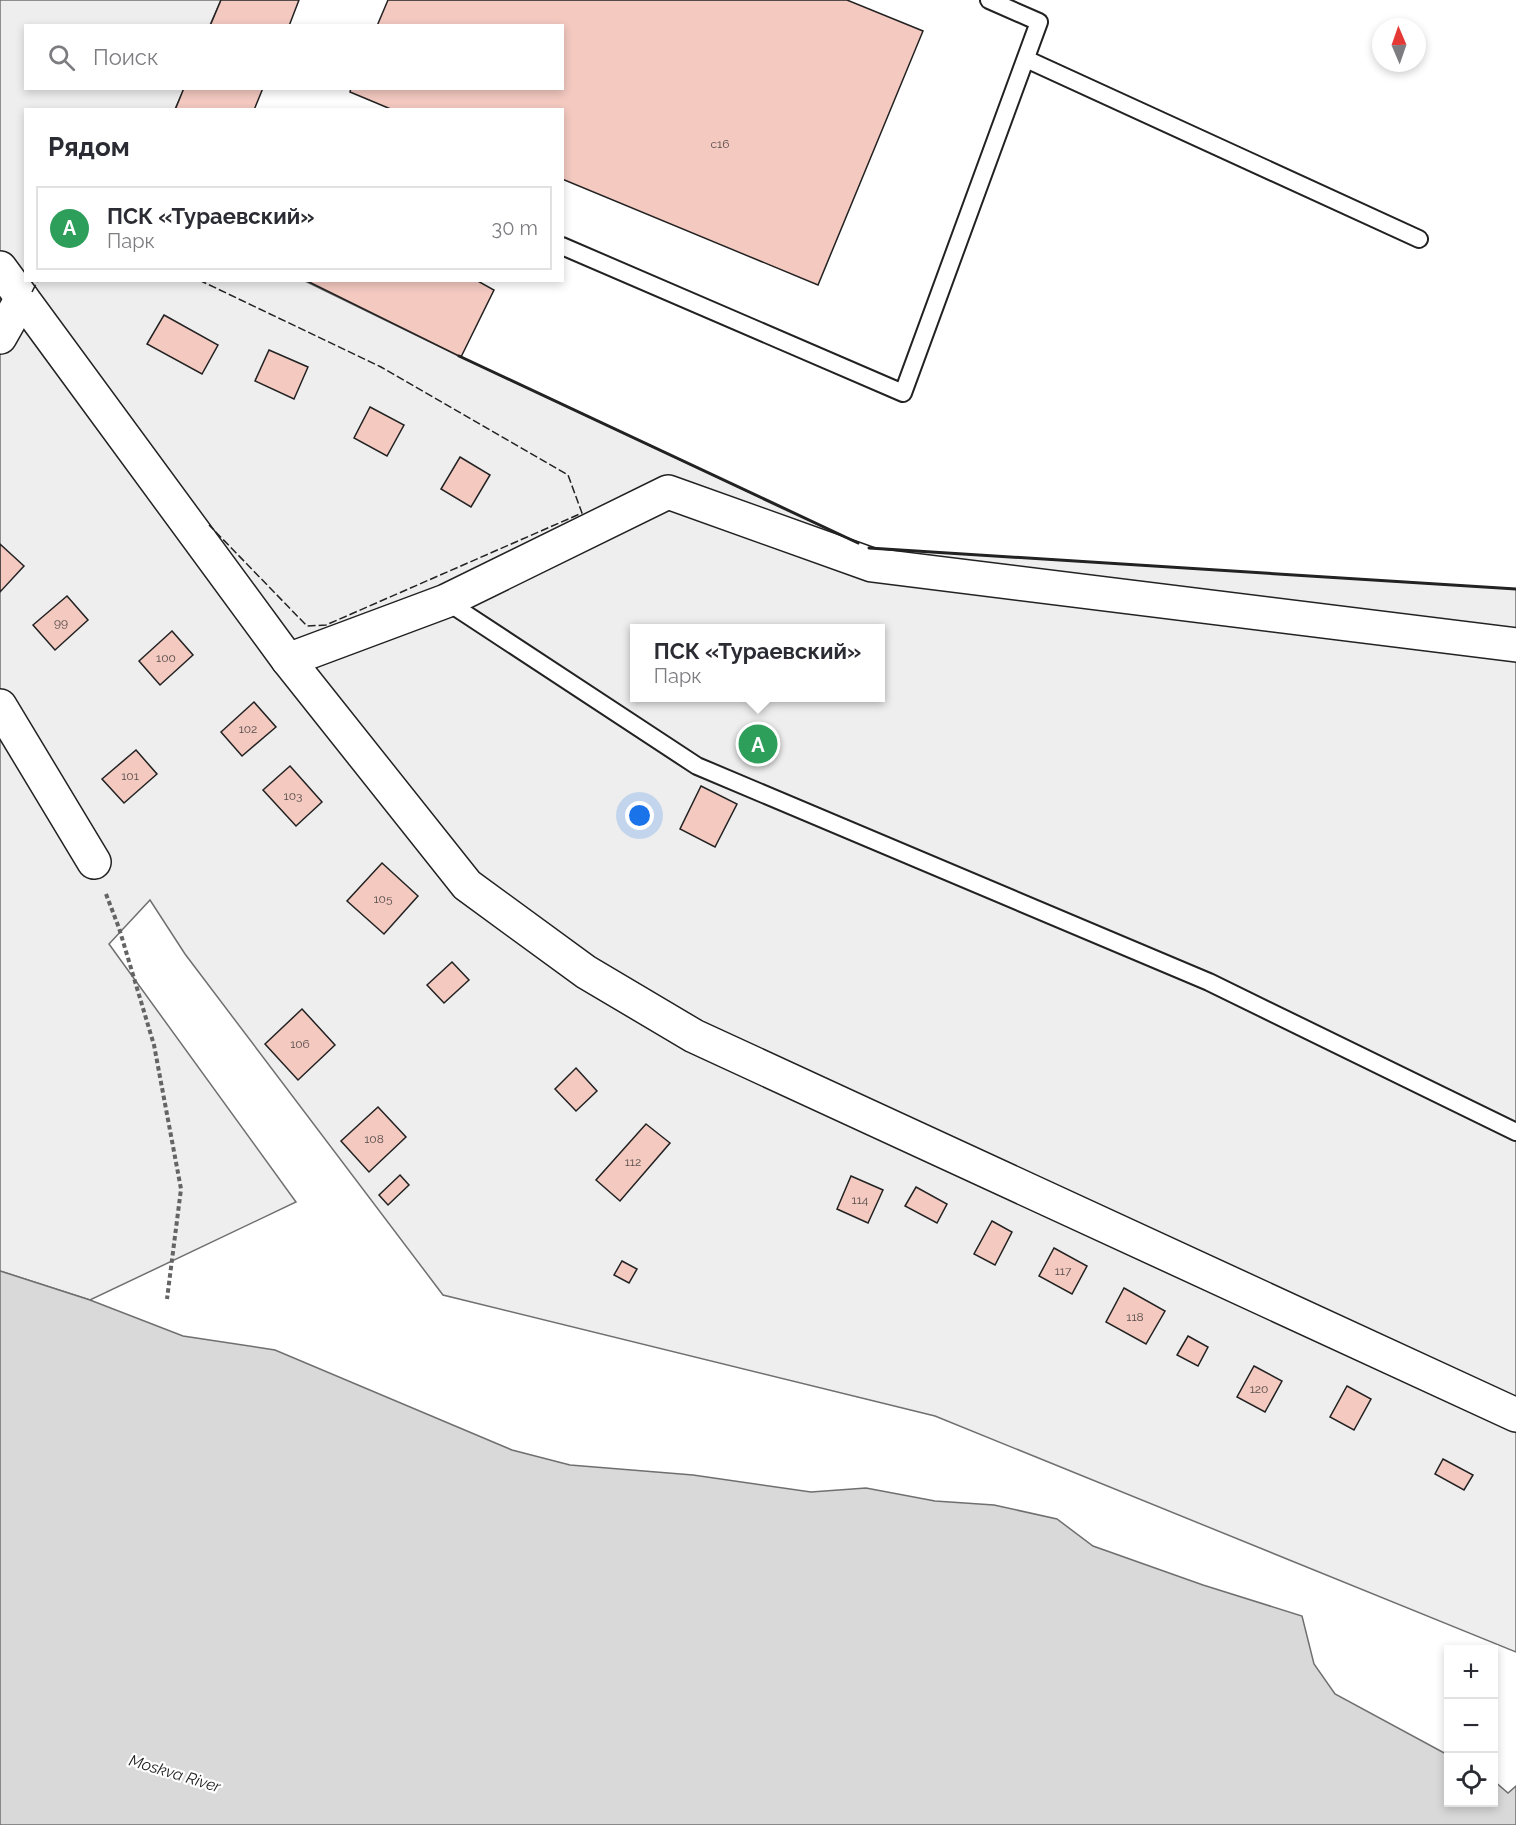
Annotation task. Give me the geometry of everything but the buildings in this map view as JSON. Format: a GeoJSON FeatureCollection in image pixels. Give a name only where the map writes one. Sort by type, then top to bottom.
{"type":"FeatureCollection","features":[{"type":"Feature","properties":{"kind":"street"},"geometry":{"type":"LineString","coordinates":[[0,268],[288,660],[467,885],[586,972],[694,1036],[1516,1415]]}},
{"type":"Feature","properties":{"kind":"street"},"geometry":{"type":"LineString","coordinates":[[0,337],[22,298]]}},
{"type":"Feature","properties":{"kind":"street"},"geometry":{"type":"LineString","coordinates":[[288,660],[446,601],[668,492],[872,565],[1516,645]]}},
{"type":"Feature","properties":{"kind":"street"},"geometry":{"type":"LineString","coordinates":[[0,706],[94,862]]}},
{"type":"Feature","properties":{"kind":"lane"},"geometry":{"type":"LineString","coordinates":[[564,247],[903,393],[1039,22],[989,0]]}},
{"type":"Feature","properties":{"kind":"lane"},"geometry":{"type":"LineString","coordinates":[[1026,58],[1419,239]]}},
{"type":"Feature","properties":{"kind":"lane"},"geometry":{"type":"LineString","coordinates":[[446,601],[697,766],[1209,982],[1516,1132]]}},
{"type":"Feature","properties":{"kind":"path"},"geometry":{"type":"LineString","coordinates":[[94,862],[119,928],[154,1045],[181,1189],[167,1299]]}},
{"type":"Feature","properties":{"kind":"shaded area"},"geometry":{"type":"Polygon","coordinates":[[[0,0],[221,0],[210,24],[24,24],[24,90],[184,90],[175,108],[24,108],[24,282],[307,282],[461,357],[868,548],[1516,589],[1516,1652],[935,1416],[443,1295],[185,954],[150,900],[109,944],[296,1202],[90,1300],[0,1271],[0,0]]]}},
{"type":"Feature","properties":{"kind":"water","name":"Moskva River"},"geometry":{"type":"Polygon","coordinates":[[[0,1271],[90,1300],[183,1336],[275,1350],[512,1450],[570,1465],[693,1475],[811,1492],[866,1488],[935,1501],[994,1505],[1057,1519],[1093,1546],[1203,1585],[1302,1616],[1314,1664],[1335,1694],[1444,1753],[1444,1807],[1498,1807],[1498,1784],[1508,1793],[1516,1786],[1516,1825],[0,1825],[0,1271]]]}},
{"type":"Feature","properties":{"kind":"fence"},"geometry":{"type":"LineString","coordinates":[[32,292],[37,282]]}},
{"type":"Feature","properties":{"kind":"fence"},"geometry":{"type":"LineString","coordinates":[[203,282],[381,367],[568,475],[582,513],[326,625],[307,626],[209,525]]}},
{"type":"Feature","properties":{"kind":"wall"},"geometry":{"type":"LineString","coordinates":[[459,356],[858,543]]}},
{"type":"Feature","properties":{"kind":"wall"},"geometry":{"type":"LineString","coordinates":[[869,548],[1516,589]]}},
{"type":"Feature","properties":{"kind":"place","name":"ПСК «Тураевский»"},"geometry":{"type":"Point","coordinates":[758,744]}}]}
